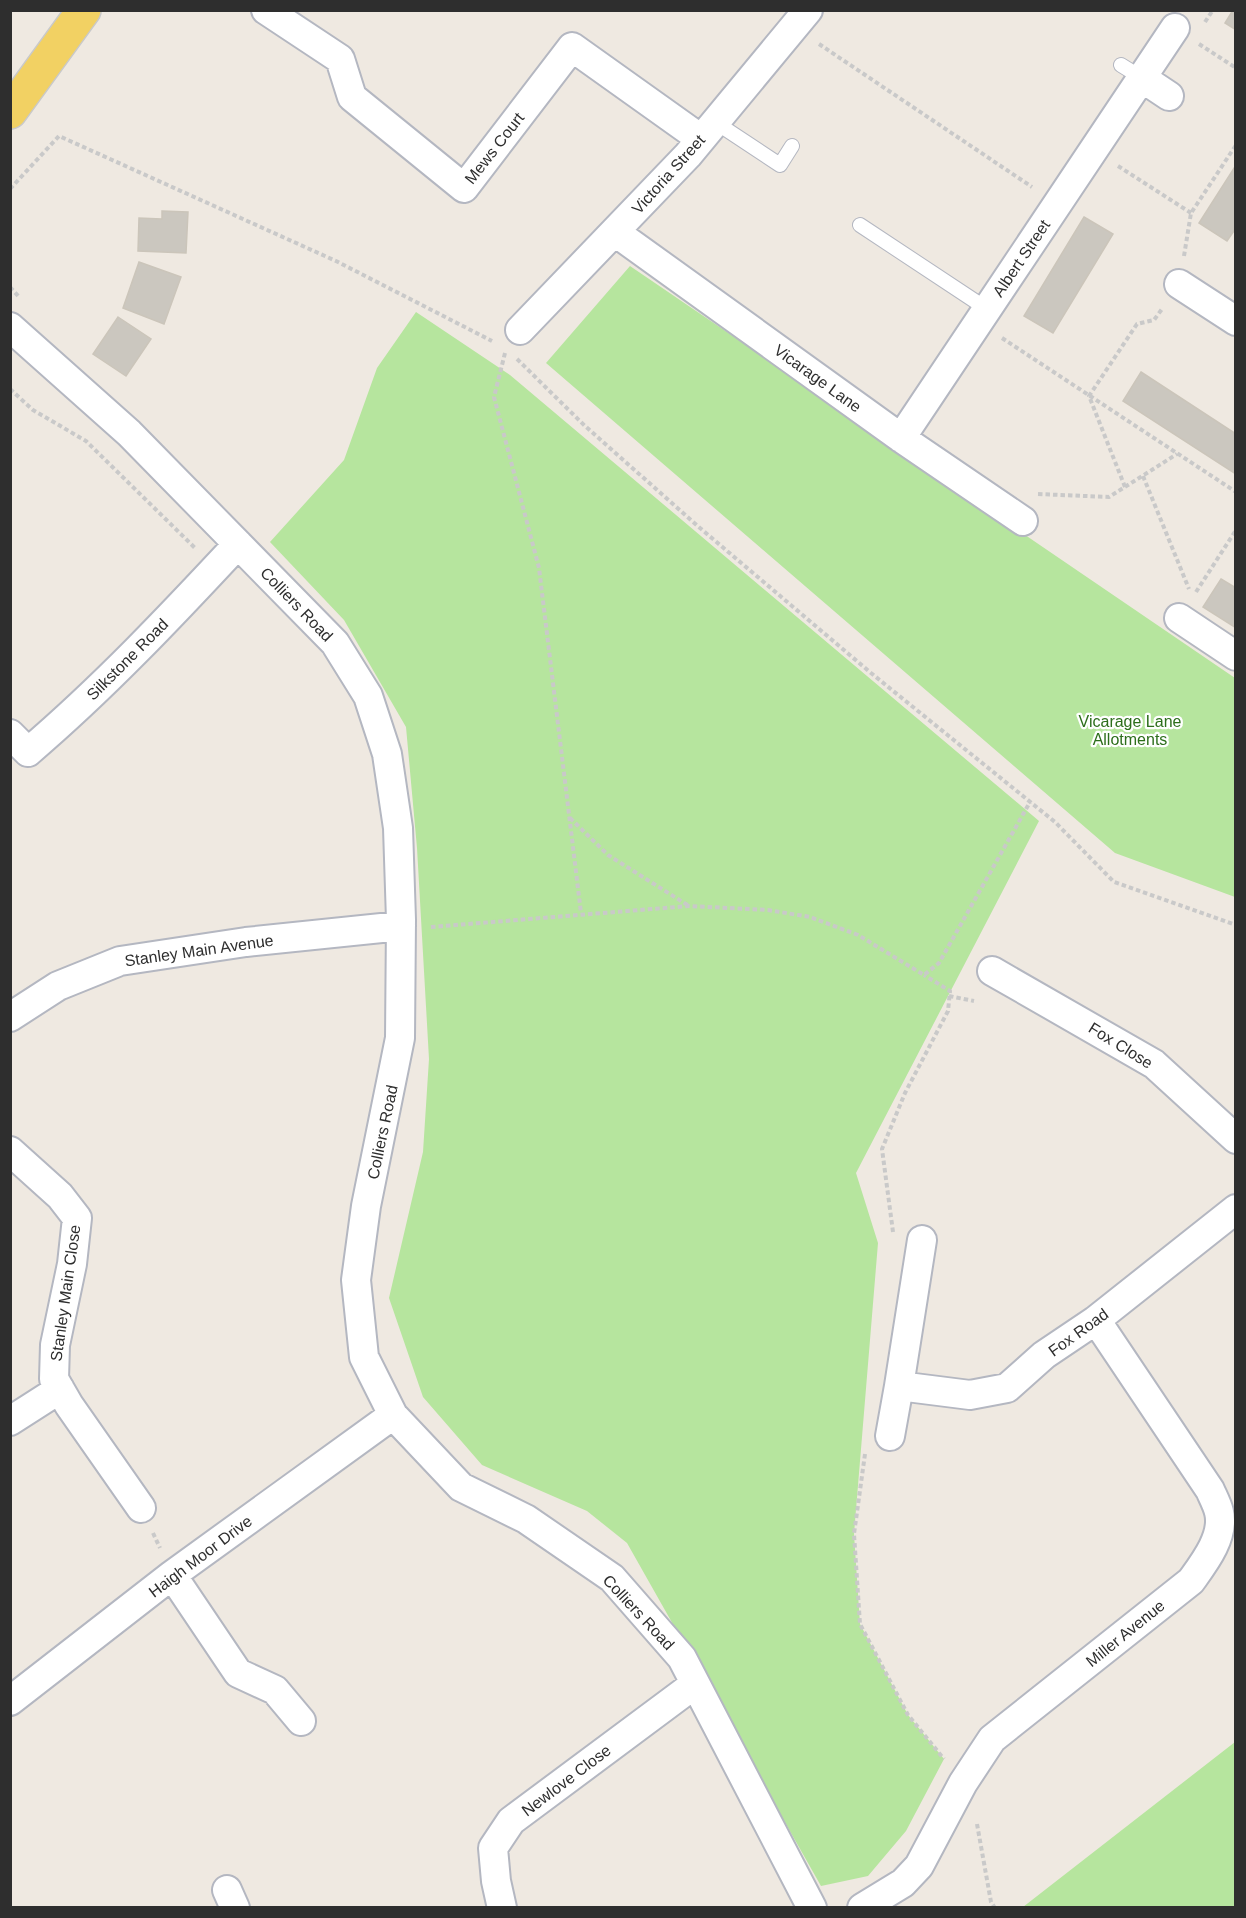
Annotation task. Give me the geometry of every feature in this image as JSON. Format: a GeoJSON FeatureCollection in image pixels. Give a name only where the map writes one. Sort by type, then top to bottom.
{"type":"FeatureCollection","features":[{"type":"Feature","properties":{"kind":"main road"},"geometry":{"type":"LineString","coordinates":[[10,112],[84,10]]}},
{"type":"Feature","properties":{"kind":"street","name":"Mews Court"},"geometry":{"type":"LineString","coordinates":[[266,10],[340,59],[352,97],[464,188],[572,47],[708,131]]}},
{"type":"Feature","properties":{"kind":"street","name":"Victoria Street"},"geometry":{"type":"LineString","coordinates":[[508,337],[615,232],[708,131],[801,19]]}},
{"type":"Feature","properties":{"kind":"street","name":"Albert Street"},"geometry":{"type":"LineString","coordinates":[[901,438],[1093,151],[1131,72],[1184,34]]}},
{"type":"Feature","properties":{"kind":"street"},"geometry":{"type":"LineString","coordinates":[[1131,72],[1169,96]]}},
{"type":"Feature","properties":{"kind":"street","name":"Vicarage Lane"},"geometry":{"type":"LineString","coordinates":[[615,232],[901,438],[1023,521]]}},
{"type":"Feature","properties":{"kind":"street"},"geometry":{"type":"LineString","coordinates":[[1179,284],[1236,321]]}},
{"type":"Feature","properties":{"kind":"street","name":"Colliers Road"},"geometry":{"type":"LineString","coordinates":[[10,327],[129,433],[335,643],[368,696],[387,754],[395,807],[401,926],[400,1038],[366,1206],[356,1280],[364,1357],[393,1415],[461,1487],[526,1519],[612,1578],[682,1658],[812,1908]]}},
{"type":"Feature","properties":{"kind":"street","name":"Silkstone Road"},"geometry":{"type":"LineString","coordinates":[[10,734],[28,752],[61,724],[150,637],[238,544]]}},
{"type":"Feature","properties":{"kind":"street"},"geometry":{"type":"LineString","coordinates":[[1179,618],[1236,656]]}},
{"type":"Feature","properties":{"kind":"street","name":"Stanley Main Avenue"},"geometry":{"type":"LineString","coordinates":[[10,1017],[58,986],[120,961],[246,942],[401,926]]}},
{"type":"Feature","properties":{"kind":"street","name":"Fox Close"},"geometry":{"type":"LineString","coordinates":[[992,971],[1154,1064],[1236,1139]]}},
{"type":"Feature","properties":{"kind":"street","name":"Stanley Main Close"},"geometry":{"type":"LineString","coordinates":[[10,1152],[60,1196],[77,1218],[72,1264],[56,1345],[54,1379],[141,1508]]}},
{"type":"Feature","properties":{"kind":"street","name":"Fox Road"},"geometry":{"type":"LineString","coordinates":[[899,1386],[970,1395],[1007,1388],[1044,1355],[1096,1320],[1236,1209]]}},
{"type":"Feature","properties":{"kind":"street"},"geometry":{"type":"LineString","coordinates":[[890,1436],[922,1240]]}},
{"type":"Feature","properties":{"kind":"street","name":"Miller Avenue"},"geometry":{"type":"LineString","coordinates":[[862,1908],[903,1883],[919,1866],[963,1783],[992,1739],[1191,1581],[1226,1533],[1210,1490],[1096,1320]]}},
{"type":"Feature","properties":{"kind":"street"},"geometry":{"type":"LineString","coordinates":[[10,1421],[60,1389]]}},
{"type":"Feature","properties":{"kind":"street","name":"Haigh Moor Drive"},"geometry":{"type":"LineString","coordinates":[[10,1701],[172,1575],[393,1415]]}},
{"type":"Feature","properties":{"kind":"street"},"geometry":{"type":"LineString","coordinates":[[172,1575],[238,1673],[274,1690],[301,1721]]}},
{"type":"Feature","properties":{"kind":"street","name":"Newlove Close"},"geometry":{"type":"LineString","coordinates":[[502,1908],[496,1881],[493,1848],[511,1821],[695,1684]]}},
{"type":"Feature","properties":{"kind":"lane"},"geometry":{"type":"LineString","coordinates":[[708,131],[780,165],[792,146]]}},
{"type":"Feature","properties":{"kind":"lane"},"geometry":{"type":"LineString","coordinates":[[860,225],[983,316]]}},
{"type":"Feature","properties":{"kind":"path"},"geometry":{"type":"LineString","coordinates":[[801,19],[1058,204]]}},
{"type":"Feature","properties":{"kind":"path"},"geometry":{"type":"LineString","coordinates":[[1184,34],[1236,68]]}},
{"type":"Feature","properties":{"kind":"path"},"geometry":{"type":"LineString","coordinates":[[10,189],[59,136],[508,337]]}},
{"type":"Feature","properties":{"kind":"path"},"geometry":{"type":"LineString","coordinates":[[1093,151],[1191,213]]}},
{"type":"Feature","properties":{"kind":"path"},"geometry":{"type":"LineString","coordinates":[[983,316],[1089,396],[1236,492]]}},
{"type":"Feature","properties":{"kind":"path"},"geometry":{"type":"LineString","coordinates":[[581,914],[539,568],[494,397],[500,364],[506,349],[585,426],[700,528],[871,673],[1055,822],[1114,882],[1236,925]]}},
{"type":"Feature","properties":{"kind":"path"},"geometry":{"type":"LineString","coordinates":[[10,388],[33,410],[86,441],[215,569]]}},
{"type":"Feature","properties":{"kind":"path"},"geometry":{"type":"LineString","coordinates":[[1089,396],[1125,487]]}},
{"type":"Feature","properties":{"kind":"path"},"geometry":{"type":"LineString","coordinates":[[981,492],[1109,498],[1177,454]]}},
{"type":"Feature","properties":{"kind":"path"},"geometry":{"type":"LineString","coordinates":[[1143,476],[1192,598],[1236,530]]}},
{"type":"Feature","properties":{"kind":"path"},"geometry":{"type":"LineString","coordinates":[[432,938],[431,926],[689,906],[768,910],[810,917],[858,935],[924,975],[939,963],[1030,802]]}},
{"type":"Feature","properties":{"kind":"path"},"geometry":{"type":"LineString","coordinates":[[569,818],[608,855],[689,906]]}},
{"type":"Feature","properties":{"kind":"path"},"geometry":{"type":"LineString","coordinates":[[949,996],[974,1002]]}},
{"type":"Feature","properties":{"kind":"path"},"geometry":{"type":"LineString","coordinates":[[963,1783],[976,1819],[991,1902],[995,1908]]}},
{"type":"Feature","properties":{"kind":"green space","name":"Vicarage Lane Allotments"},"geometry":{"type":"Polygon","coordinates":[[[630,266],[1235,678],[1235,897],[1115,853],[546,363],[630,266]]]}},
{"type":"Feature","properties":{"kind":"green space"},"geometry":{"type":"Polygon","coordinates":[[[416,312],[510,375],[1039,821],[856,1173],[878,1243],[854,1534],[860,1624],[908,1715],[944,1759],[906,1831],[868,1876],[821,1886],[627,1543],[587,1511],[482,1465],[423,1397],[389,1298],[423,1152],[429,1059],[417,848],[406,727],[344,620],[270,542],[344,460],[377,368],[416,312]]]}},
{"type":"Feature","properties":{"kind":"green space"},"geometry":{"type":"Polygon","coordinates":[[[1235,1742],[1235,1907],[1023,1907],[1235,1742]]]}},
{"type":"Feature","properties":{"kind":"building"},"geometry":{"type":"Polygon","coordinates":[[[1233,10],[1236,10],[1236,30],[1225,23],[1233,10]]]}},
{"type":"Feature","properties":{"kind":"building"},"geometry":{"type":"Polygon","coordinates":[[[1236,165],[1236,228],[1227,241],[1199,223],[1236,165]]]}},
{"type":"Feature","properties":{"kind":"building"},"geometry":{"type":"Polygon","coordinates":[[[162,211],[188,212],[186,253],[138,251],[139,218],[162,219],[162,211]]]}},
{"type":"Feature","properties":{"kind":"building"},"geometry":{"type":"Polygon","coordinates":[[[1084,217],[1113,234],[1053,333],[1024,316],[1084,217]]]}},
{"type":"Feature","properties":{"kind":"building"},"geometry":{"type":"Polygon","coordinates":[[[139,262],[181,277],[164,324],[123,308],[139,262]]]}},
{"type":"Feature","properties":{"kind":"building"},"geometry":{"type":"Polygon","coordinates":[[[118,317],[151,339],[126,376],[93,354],[118,317]]]}},
{"type":"Feature","properties":{"kind":"building"},"geometry":{"type":"Polygon","coordinates":[[[1141,372],[1236,434],[1236,474],[1123,401],[1141,372]]]}},
{"type":"Feature","properties":{"kind":"building"},"geometry":{"type":"Polygon","coordinates":[[[1221,579],[1236,588],[1236,628],[1203,607],[1221,579]]]}}]}
